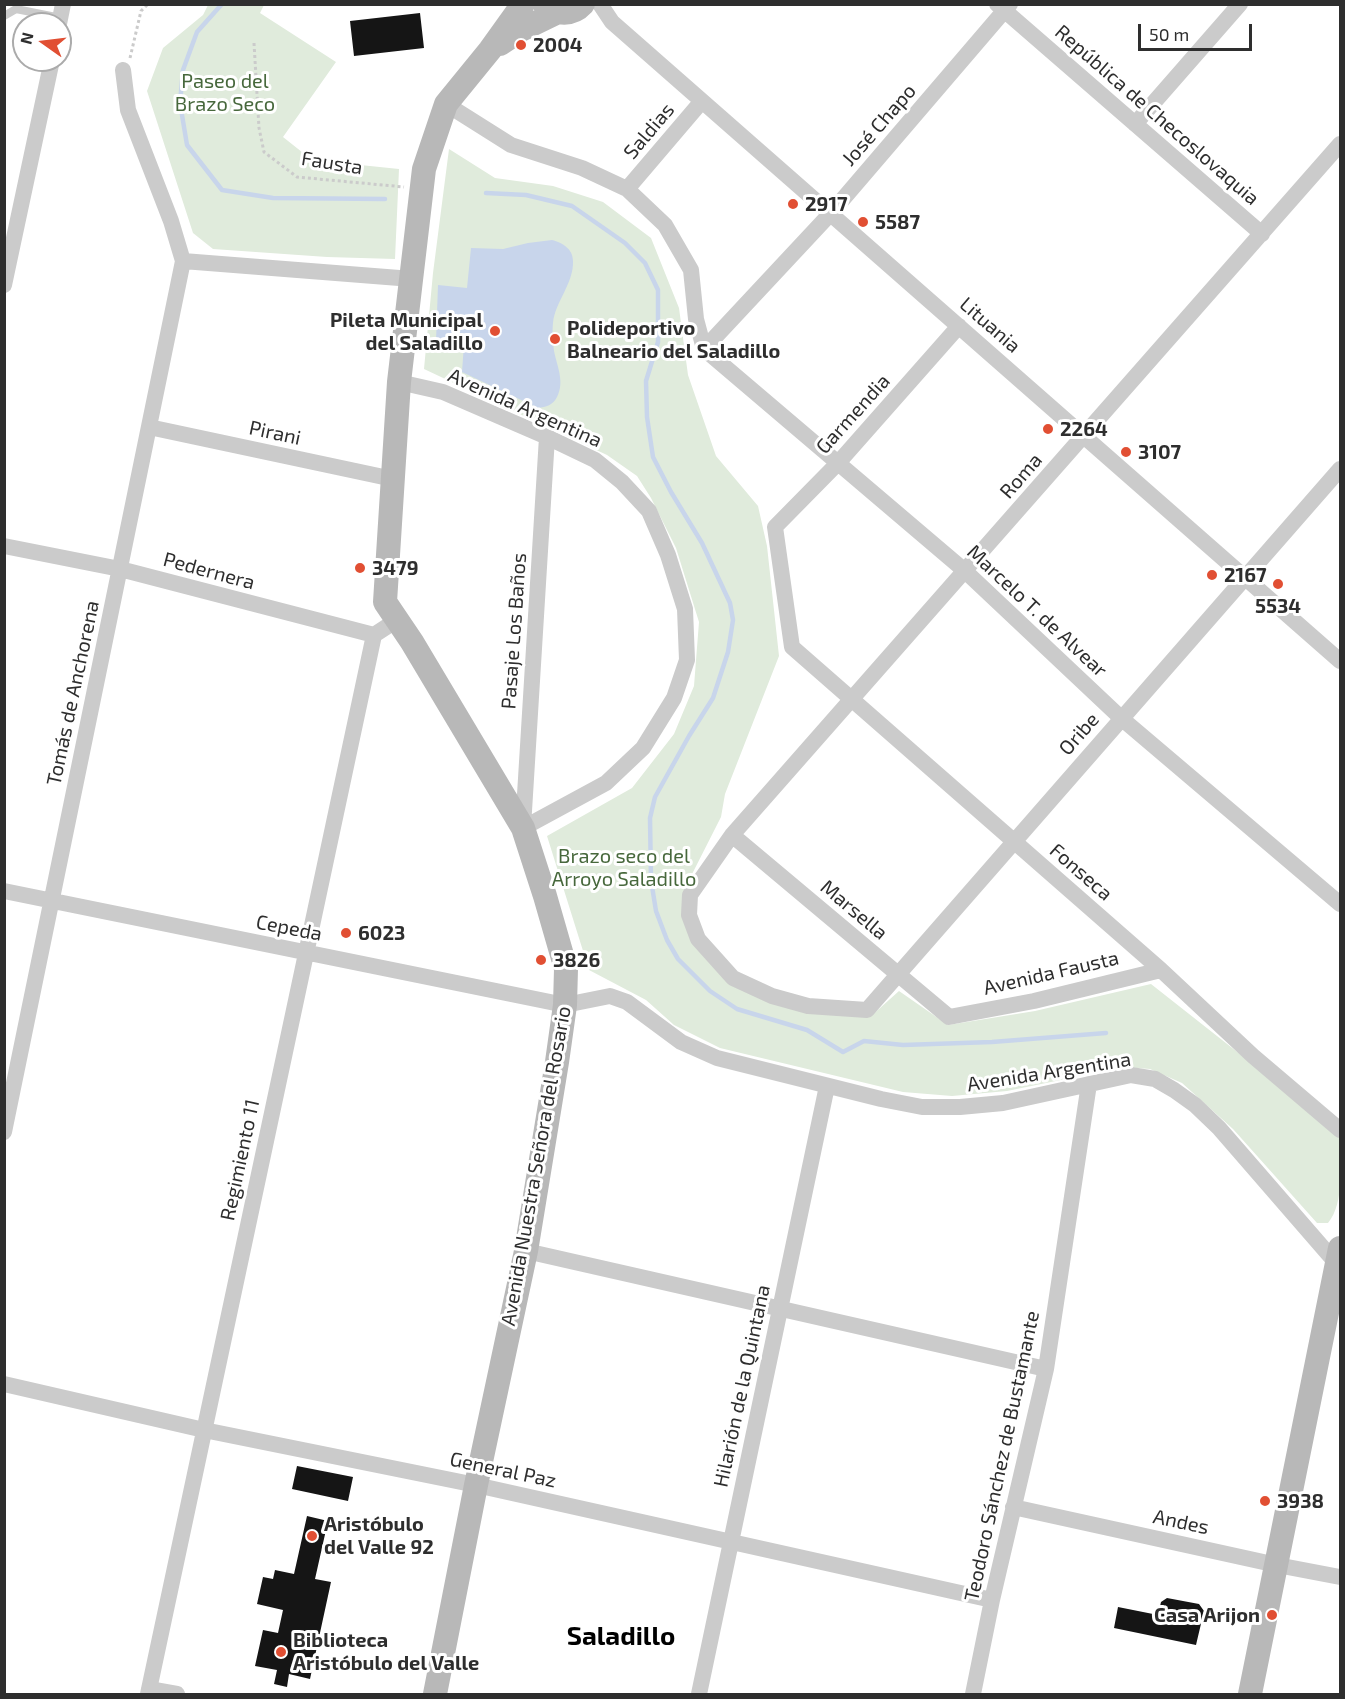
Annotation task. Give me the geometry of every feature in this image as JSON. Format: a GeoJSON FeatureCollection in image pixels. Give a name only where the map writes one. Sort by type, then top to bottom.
{"type":"FeatureCollection","features":[{"type":"Feature","properties":{"kind":"street","name":"Avenida Nuestra Señora del Rosario"},"geometry":{"type":"LineString","coordinates":[[435,1695],[476,1485],[526,1251],[557,1062],[565,1005],[566,969],[523,828],[412,642],[385,603],[399,382],[424,169],[446,104],[490,50],[523,4]]}},
{"type":"Feature","properties":{"kind":"street"},"geometry":{"type":"LineString","coordinates":[[1135,124],[1240,4]]}},
{"type":"Feature","properties":{"kind":"street","name":"Avenida Nuestra Señora del Rosario"},"geometry":{"type":"LineString","coordinates":[[490,50],[521,30],[572,7]]}},
{"type":"Feature","properties":{"kind":"street","name":"Lituania"},"geometry":{"type":"LineString","coordinates":[[572,7],[612,22],[1341,661]]}},
{"type":"Feature","properties":{"kind":"street","name":"República de Checoslovaquia"},"geometry":{"type":"LineString","coordinates":[[1004,7],[1262,234]]}},
{"type":"Feature","properties":{"kind":"street","name":"José Chapo"},"geometry":{"type":"LineString","coordinates":[[704,349],[831,213],[1004,7]]}},
{"type":"Feature","properties":{"kind":"street"},"geometry":{"type":"LineString","coordinates":[[123,70],[128,110],[171,221],[183,261],[412,279]]}},
{"type":"Feature","properties":{"kind":"street"},"geometry":{"type":"LineString","coordinates":[[4,285],[49,72]]}},
{"type":"Feature","properties":{"kind":"street","name":"Saldias"},"geometry":{"type":"LineString","coordinates":[[627,189],[702,101]]}},
{"type":"Feature","properties":{"kind":"street"},"geometry":{"type":"LineString","coordinates":[[446,104],[511,145],[582,168],[627,189],[665,225],[691,270],[696,319],[704,349]]}},
{"type":"Feature","properties":{"kind":"street","name":"Roma"},"geometry":{"type":"LineString","coordinates":[[732,835],[1341,144]]}},
{"type":"Feature","properties":{"kind":"street","name":"Tomás de Anchorena"},"geometry":{"type":"LineString","coordinates":[[4,1132],[183,261]]}},
{"type":"Feature","properties":{"kind":"street","name":"Garmendia"},"geometry":{"type":"LineString","coordinates":[[792,647],[775,527],[838,463],[959,326]]}},
{"type":"Feature","properties":{"kind":"street","name":"Marcelo T. de Alvear"},"geometry":{"type":"LineString","coordinates":[[704,349],[965,571],[1121,718],[1341,904]]}},
{"type":"Feature","properties":{"kind":"street","name":"Avenida Argentina"},"geometry":{"type":"LineString","coordinates":[[399,382],[443,392],[595,460],[622,482],[649,511],[668,555],[685,609],[687,660],[674,698],[643,748],[606,783],[523,828]]}},
{"type":"Feature","properties":{"kind":"street","name":"Pirani"},"geometry":{"type":"LineString","coordinates":[[149,427],[393,479]]}},
{"type":"Feature","properties":{"kind":"street","name":"Pasaje Los Baños"},"geometry":{"type":"LineString","coordinates":[[523,828],[547,437]]}},
{"type":"Feature","properties":{"kind":"street","name":"Oribe"},"geometry":{"type":"LineString","coordinates":[[898,974],[1341,469]]}},
{"type":"Feature","properties":{"kind":"street","name":"Pedernera"},"geometry":{"type":"LineString","coordinates":[[4,546],[120,569],[374,635]]}},
{"type":"Feature","properties":{"kind":"street"},"geometry":{"type":"LineString","coordinates":[[374,635],[397,620]]}},
{"type":"Feature","properties":{"kind":"street","name":"Regimiento 11"},"geometry":{"type":"LineString","coordinates":[[148,1692],[374,635]]}},
{"type":"Feature","properties":{"kind":"street","name":"Fonseca"},"geometry":{"type":"LineString","coordinates":[[792,647],[1161,970],[1253,1056],[1341,1130]]}},
{"type":"Feature","properties":{"kind":"street"},"geometry":{"type":"LineString","coordinates":[[732,835],[690,895],[689,915],[698,939],[733,978],[772,996],[808,1006],[867,1010],[898,974]]}},
{"type":"Feature","properties":{"kind":"street","name":"Marsella"},"geometry":{"type":"LineString","coordinates":[[732,835],[949,1017]]}},
{"type":"Feature","properties":{"kind":"street","name":"Cepeda"},"geometry":{"type":"LineString","coordinates":[[4,891],[565,1005]]}},
{"type":"Feature","properties":{"kind":"street","name":"Avenida Fausta"},"geometry":{"type":"LineString","coordinates":[[949,1017],[1034,1001],[1161,970]]}},
{"type":"Feature","properties":{"kind":"street","name":"Avenida Argentina"},"geometry":{"type":"LineString","coordinates":[[565,1005],[610,996],[627,1002],[681,1042],[717,1058],[922,1107],[960,1107],[1003,1103],[1131,1075],[1155,1079],[1195,1105],[1219,1128],[1339,1259]]}},
{"type":"Feature","properties":{"kind":"street","name":"Teodoro Sánchez de Bustamante"},"geometry":{"type":"LineString","coordinates":[[973,1695],[992,1600],[1046,1369],[1089,1084]]}},
{"type":"Feature","properties":{"kind":"street","name":"Hilarión de la Quintana"},"geometry":{"type":"LineString","coordinates":[[699,1695],[827,1086]]}},
{"type":"Feature","properties":{"kind":"street"},"geometry":{"type":"LineString","coordinates":[[526,1251],[1046,1369]]}},
{"type":"Feature","properties":{"kind":"street"},"geometry":{"type":"LineString","coordinates":[[1250,1695],[1339,1259]]}},
{"type":"Feature","properties":{"kind":"street","name":"General Paz"},"geometry":{"type":"LineString","coordinates":[[4,1384],[204,1430],[476,1485],[992,1600]]}},
{"type":"Feature","properties":{"kind":"street","name":"Andes"},"geometry":{"type":"LineString","coordinates":[[1013,1507],[1277,1565],[1341,1576]]}},
{"type":"Feature","properties":{"kind":"street"},"geometry":{"type":"LineString","coordinates":[[148,1692],[177,1695]]}},
{"type":"Feature","properties":{"kind":"lane"},"geometry":{"type":"LineString","coordinates":[[4,16],[16,9],[38,12]]}},
{"type":"Feature","properties":{"kind":"path"},"geometry":{"type":"LineString","coordinates":[[123,70],[130,59],[141,11],[148,4]]}},
{"type":"Feature","properties":{"kind":"path","name":"Fausta"},"geometry":{"type":"LineString","coordinates":[[255,43],[259,128],[264,152],[297,177],[404,187]]}},
{"type":"Feature","properties":{"kind":"green space","name":"Paseo del Brazo Seco"},"geometry":{"type":"Polygon","coordinates":[[[208,5],[264,5],[260,13],[336,62],[283,137],[312,160],[399,169],[395,259],[213,249],[193,233],[147,91],[163,48],[203,15],[208,5]]]}},
{"type":"Feature","properties":{"kind":"green space","name":"Brazo seco del Arroyo Saladillo"},"geometry":{"type":"Polygon","coordinates":[[[449,149],[495,178],[553,186],[603,202],[651,238],[679,308],[688,375],[716,456],[758,506],[767,546],[779,656],[725,794],[721,817],[687,884],[683,913],[730,984],[870,1017],[899,991],[948,1025],[1035,1011],[1151,984],[1340,1137],[1339,1194],[1337,1205],[1328,1223],[1317,1223],[1233,1129],[1182,1083],[1150,1069],[1124,1067],[1007,1091],[952,1096],[903,1092],[720,1048],[674,1025],[646,1000],[589,970],[547,836],[632,788],[674,734],[694,686],[699,622],[676,548],[651,498],[637,476],[607,455],[424,369],[433,273],[449,149]]]}},
{"type":"Feature","properties":{"kind":"water","name":"Pileta Municipal del Saladillo"},"geometry":{"type":"Polygon","coordinates":[[[552,240],[569,250],[573,257],[573,269],[554,315],[553,323],[554,351],[560,380],[559,391],[551,404],[538,408],[462,372],[464,344],[436,341],[438,285],[467,288],[471,248],[503,249],[552,240]]]}},
{"type":"Feature","properties":{"kind":"building"},"geometry":{"type":"Polygon","coordinates":[[[420,13],[424,48],[354,56],[350,21],[420,13]]]}},
{"type":"Feature","properties":{"kind":"building"},"geometry":{"type":"Polygon","coordinates":[[[297,1466],[353,1477],[348,1501],[292,1489],[297,1466]]]}},
{"type":"Feature","properties":{"kind":"building"},"geometry":{"type":"Polygon","coordinates":[[[307,1516],[328,1521],[315,1579],[331,1582],[310,1679],[289,1674],[287,1687],[274,1684],[277,1670],[255,1666],[263,1630],[278,1633],[283,1610],[257,1604],[263,1577],[273,1579],[275,1570],[294,1574],[307,1516]]]}},
{"type":"Feature","properties":{"kind":"building"},"geometry":{"type":"Polygon","coordinates":[[[1167,1598],[1199,1604],[1204,1611],[1196,1645],[1114,1628],[1118,1607],[1158,1615],[1161,1602],[1167,1598]]]}},
{"type":"Feature","properties":{"kind":"waterway"},"geometry":{"type":"LineString","coordinates":[[222,4],[197,32],[183,70],[180,103],[187,145],[222,190],[273,198],[385,199]]}},
{"type":"Feature","properties":{"kind":"waterway"},"geometry":{"type":"LineString","coordinates":[[486,193],[526,195],[572,206],[625,243],[645,263],[658,290],[658,342],[646,381],[647,417],[653,457],[702,543],[730,603],[733,620],[728,652],[713,698],[655,797],[650,818],[651,880],[656,911],[667,940],[678,959],[710,991],[737,1009],[807,1030],[843,1052],[864,1041],[903,1045],[992,1042],[1106,1033]]}},
{"type":"Feature","properties":{"kind":"place","name":"2004"},"geometry":{"type":"Point","coordinates":[521,45]}},
{"type":"Feature","properties":{"kind":"place","name":"2917"},"geometry":{"type":"Point","coordinates":[793,204]}},
{"type":"Feature","properties":{"kind":"place","name":"5587"},"geometry":{"type":"Point","coordinates":[863,222]}},
{"type":"Feature","properties":{"kind":"place","name":"Pileta Municipal del Saladillo"},"geometry":{"type":"Point","coordinates":[495,331]}},
{"type":"Feature","properties":{"kind":"place","name":"Polideportivo Balneario del Saladillo"},"geometry":{"type":"Point","coordinates":[555,339]}},
{"type":"Feature","properties":{"kind":"place","name":"2264"},"geometry":{"type":"Point","coordinates":[1048,429]}},
{"type":"Feature","properties":{"kind":"place","name":"3107"},"geometry":{"type":"Point","coordinates":[1126,452]}},
{"type":"Feature","properties":{"kind":"place","name":"3479"},"geometry":{"type":"Point","coordinates":[360,568]}},
{"type":"Feature","properties":{"kind":"place","name":"2167"},"geometry":{"type":"Point","coordinates":[1212,575]}},
{"type":"Feature","properties":{"kind":"place","name":"5534"},"geometry":{"type":"Point","coordinates":[1278,584]}},
{"type":"Feature","properties":{"kind":"place","name":"6023"},"geometry":{"type":"Point","coordinates":[346,933]}},
{"type":"Feature","properties":{"kind":"place","name":"3826"},"geometry":{"type":"Point","coordinates":[541,960]}},
{"type":"Feature","properties":{"kind":"place","name":"3938"},"geometry":{"type":"Point","coordinates":[1265,1501]}},
{"type":"Feature","properties":{"kind":"place","name":"Aristóbulo del Valle 92"},"geometry":{"type":"Point","coordinates":[312,1536]}},
{"type":"Feature","properties":{"kind":"place","name":"Casa Arijon"},"geometry":{"type":"Point","coordinates":[1272,1615]}},
{"type":"Feature","properties":{"kind":"place","name":"Biblioteca Aristóbulo del Valle"},"geometry":{"type":"Point","coordinates":[281,1652]}},
{"type":"Feature","properties":{"kind":"district","name":"Saladillo"},"geometry":{"type":"Point","coordinates":[621,1636]}}]}
